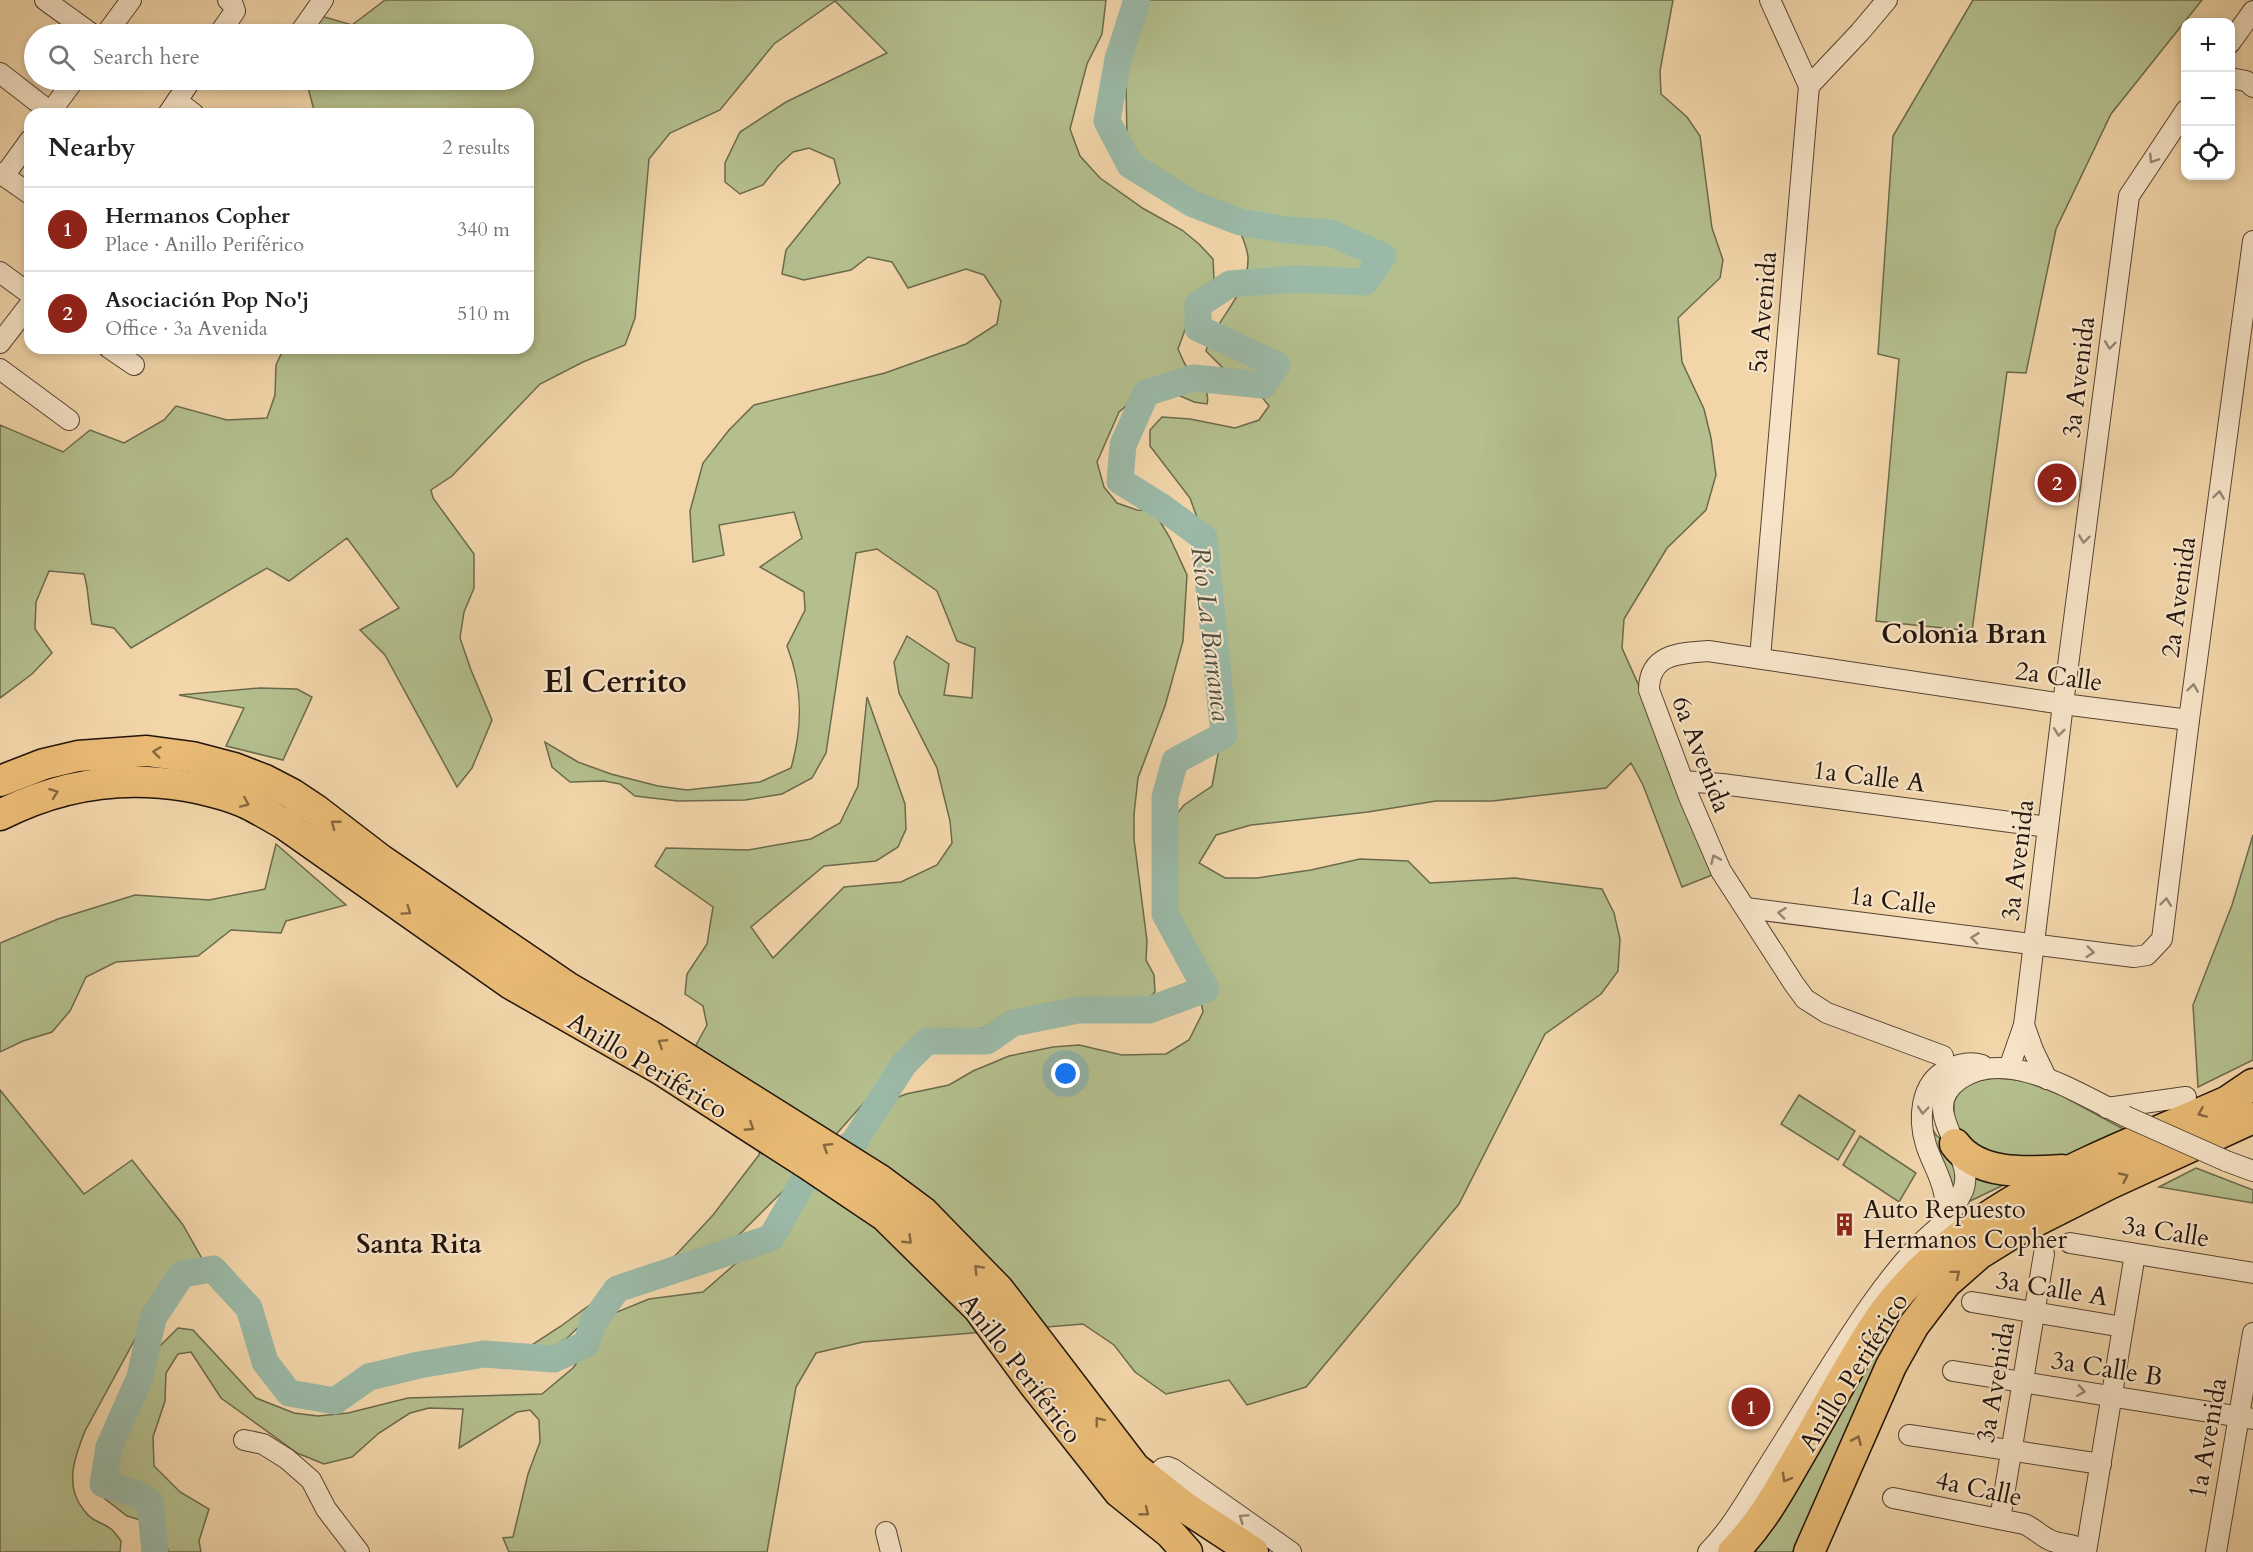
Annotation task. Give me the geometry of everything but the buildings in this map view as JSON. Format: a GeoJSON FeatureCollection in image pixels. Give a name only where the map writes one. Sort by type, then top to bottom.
{"type":"FeatureCollection","features":[{"type":"Feature","properties":{"kind":"highway","name":"Anillo Periférico"},"geometry":{"type":"LineString","coordinates":[[0,782],[44,764],[95,753],[147,751],[192,757],[234,768],[265,780],[316,810],[370,869],[511,984],[660,1069],[885,1216],[978,1308],[1033,1383],[1135,1480],[1170,1533],[1187,1552]]}},
{"type":"Feature","properties":{"kind":"highway","name":"Anillo Periférico"},"geometry":{"type":"LineString","coordinates":[[0,815],[20,805],[65,789],[95,783],[164,782],[206,790],[246,803],[370,869]]}},
{"type":"Feature","properties":{"kind":"highway","name":"Anillo Periférico"},"geometry":{"type":"LineString","coordinates":[[1733,1552],[1768,1510],[1878,1322],[1900,1292],[1943,1249],[2024,1193],[2228,1101],[2253,1084]]}},
{"type":"Feature","properties":{"kind":"highway","name":"Anillo Periférico"},"geometry":{"type":"LineString","coordinates":[[1808,1549],[1891,1365],[1914,1325],[1946,1283],[1979,1254],[2016,1232],[2109,1184],[2253,1118]]}},
{"type":"Feature","properties":{"kind":"highway"},"geometry":{"type":"LineString","coordinates":[[1955,1144],[1972,1160],[2000,1168],[2030,1171],[2077,1169]]}},
{"type":"Feature","properties":{"kind":"highway"},"geometry":{"type":"LineString","coordinates":[[1945,1221],[2011,1185],[2077,1169]]}},
{"type":"Feature","properties":{"kind":"highway","name":"Anillo Periférico"},"geometry":{"type":"LineString","coordinates":[[1135,1480],[1186,1508],[1253,1552]]}},
{"type":"Feature","properties":{"kind":"street"},"geometry":{"type":"LineString","coordinates":[[45,0],[78,24]]}},
{"type":"Feature","properties":{"kind":"street"},"geometry":{"type":"LineString","coordinates":[[113,24],[131,0]]}},
{"type":"Feature","properties":{"kind":"street"},"geometry":{"type":"LineString","coordinates":[[306,24],[323,0]]}},
{"type":"Feature","properties":{"kind":"street"},"geometry":{"type":"LineString","coordinates":[[1770,0],[1809,86],[1887,0]]}},
{"type":"Feature","properties":{"kind":"street"},"geometry":{"type":"LineString","coordinates":[[226,24],[231,6]]}},
{"type":"Feature","properties":{"kind":"street"},"geometry":{"type":"LineString","coordinates":[[2235,37],[2253,11]]}},
{"type":"Feature","properties":{"kind":"street"},"geometry":{"type":"LineString","coordinates":[[0,73],[45,108]]}},
{"type":"Feature","properties":{"kind":"street"},"geometry":{"type":"LineString","coordinates":[[2235,79],[2246,81],[2253,87]]}},
{"type":"Feature","properties":{"kind":"street","name":"5a Avenida"},"geometry":{"type":"LineString","coordinates":[[1760,658],[1809,86]]}},
{"type":"Feature","properties":{"kind":"street"},"geometry":{"type":"LineString","coordinates":[[54,108],[67,90]]}},
{"type":"Feature","properties":{"kind":"street"},"geometry":{"type":"LineString","coordinates":[[172,108],[184,90]]}},
{"type":"Feature","properties":{"kind":"street","name":"3a Avenida"},"geometry":{"type":"LineString","coordinates":[[1999,1068],[2024,1025],[2129,196],[2181,118]]}},
{"type":"Feature","properties":{"kind":"street"},"geometry":{"type":"LineString","coordinates":[[24,148],[2,175],[24,190]]}},
{"type":"Feature","properties":{"kind":"street","name":"2a Avenida"},"geometry":{"type":"LineString","coordinates":[[2147,955],[2162,939],[2253,241]]}},
{"type":"Feature","properties":{"kind":"street"},"geometry":{"type":"LineString","coordinates":[[0,272],[24,290]]}},
{"type":"Feature","properties":{"kind":"street"},"geometry":{"type":"LineString","coordinates":[[0,343],[24,312]]}},
{"type":"Feature","properties":{"kind":"street"},"geometry":{"type":"LineString","coordinates":[[118,354],[134,365]]}},
{"type":"Feature","properties":{"kind":"street"},"geometry":{"type":"LineString","coordinates":[[0,369],[69,420]]}},
{"type":"Feature","properties":{"kind":"street","name":"2a Calle"},"geometry":{"type":"LineString","coordinates":[[1708,651],[2063,704],[2189,720]]}},
{"type":"Feature","properties":{"kind":"street","name":"6a Avenida"},"geometry":{"type":"LineString","coordinates":[[1708,651],[1670,655],[1657,665],[1649,677],[1649,690],[1683,781],[1721,871],[1746,908]]}},
{"type":"Feature","properties":{"kind":"street","name":"1a Calle A"},"geometry":{"type":"LineString","coordinates":[[1683,781],[1722,784],[2048,827]]}},
{"type":"Feature","properties":{"kind":"street"},"geometry":{"type":"LineString","coordinates":[[1746,908],[1782,968],[1805,999],[1827,1013],[1943,1056]]}},
{"type":"Feature","properties":{"kind":"street","name":"1a Calle"},"geometry":{"type":"LineString","coordinates":[[1746,908],[2134,957],[2147,955]]}},
{"type":"Feature","properties":{"kind":"street","name":"3a Avenida"},"geometry":{"type":"LineString","coordinates":[[2024,1025],[2037,1059],[2048,1079]]}},
{"type":"Feature","properties":{"kind":"street"},"geometry":{"type":"LineString","coordinates":[[1945,1221],[1944,1190],[1924,1135],[1922,1114],[1924,1097],[1940,1074],[1956,1066],[1974,1063],[2032,1073],[2048,1079],[2116,1112],[2253,1171]]}},
{"type":"Feature","properties":{"kind":"street"},"geometry":{"type":"LineString","coordinates":[[1945,1221],[1963,1192],[1966,1181],[1964,1164],[1945,1122],[1946,1096],[1954,1084],[1964,1077],[1999,1068]]}},
{"type":"Feature","properties":{"kind":"street"},"geometry":{"type":"LineString","coordinates":[[2116,1112],[2186,1098]]}},
{"type":"Feature","properties":{"kind":"street","name":"Anillo Periférico"},"geometry":{"type":"LineString","coordinates":[[1708,1552],[1736,1518],[1873,1301],[1914,1250],[1945,1221]]}},
{"type":"Feature","properties":{"kind":"street","name":"3a Calle"},"geometry":{"type":"LineString","coordinates":[[2070,1243],[2253,1273]]}},
{"type":"Feature","properties":{"kind":"street","name":"3a Avenida"},"geometry":{"type":"LineString","coordinates":[[2000,1519],[2044,1254]]}},
{"type":"Feature","properties":{"kind":"street"},"geometry":{"type":"LineString","coordinates":[[2084,1552],[2101,1464],[2135,1254]]}},
{"type":"Feature","properties":{"kind":"street","name":"3a Calle A"},"geometry":{"type":"LineString","coordinates":[[1972,1302],[2123,1327]]}},
{"type":"Feature","properties":{"kind":"street","name":"1a Avenida"},"geometry":{"type":"LineString","coordinates":[[2216,1552],[2246,1418],[2253,1332]]}},
{"type":"Feature","properties":{"kind":"street","name":"3a Calle B"},"geometry":{"type":"LineString","coordinates":[[1953,1371],[2246,1418]]}},
{"type":"Feature","properties":{"kind":"street"},"geometry":{"type":"LineString","coordinates":[[1909,1435],[2101,1464]]}},
{"type":"Feature","properties":{"kind":"street"},"geometry":{"type":"LineString","coordinates":[[244,1440],[263,1444],[287,1459],[311,1480],[326,1509],[359,1552]]}},
{"type":"Feature","properties":{"kind":"street"},"geometry":{"type":"LineString","coordinates":[[1135,1480],[1163,1468],[1173,1469],[1291,1552]]}},
{"type":"Feature","properties":{"kind":"street","name":"4a Calle"},"geometry":{"type":"LineString","coordinates":[[1893,1498],[2024,1524],[2034,1528],[2050,1541],[2077,1546],[2084,1552]]}},
{"type":"Feature","properties":{"kind":"street"},"geometry":{"type":"LineString","coordinates":[[886,1532],[891,1552]]}},
{"type":"Feature","properties":{"kind":"green space"},"geometry":{"type":"Polygon","coordinates":[[[385,0],[1106,0],[1102,34],[1087,64],[1070,129],[1080,156],[1100,178],[1144,209],[1182,230],[1213,259],[1214,279],[1190,316],[1178,349],[1186,365],[1205,388],[1207,404],[1194,402],[1169,391],[1140,394],[1119,412],[1097,462],[1104,487],[1117,503],[1137,510],[1154,511],[1170,538],[1187,575],[1183,641],[1165,706],[1138,778],[1134,814],[1134,839],[1147,941],[1146,960],[1154,975],[1155,992],[1136,1010],[1113,1019],[1014,1020],[955,1035],[921,1047],[900,1062],[809,1165],[742,1232],[698,1267],[622,1295],[585,1321],[566,1339],[538,1355],[503,1364],[561,1326],[624,1280],[675,1256],[713,1215],[759,1155],[762,1132],[694,1049],[707,1025],[703,1006],[685,994],[687,974],[707,944],[713,907],[655,866],[666,848],[748,850],[811,839],[840,823],[858,786],[867,697],[905,804],[906,829],[898,847],[876,861],[824,866],[751,927],[773,958],[844,887],[901,882],[937,865],[952,843],[950,821],[937,768],[899,693],[894,662],[907,636],[949,664],[944,695],[972,698],[975,648],[957,641],[937,591],[877,549],[856,553],[826,753],[812,778],[782,794],[745,800],[678,801],[635,796],[620,784],[604,781],[570,782],[552,767],[545,742],[578,762],[611,774],[658,786],[687,790],[760,782],[791,768],[798,737],[800,707],[796,676],[787,646],[805,610],[804,592],[760,567],[802,538],[794,512],[719,525],[724,555],[693,562],[690,511],[703,463],[729,430],[754,405],[885,373],[966,344],[997,324],[1001,301],[984,275],[966,269],[908,288],[892,262],[868,257],[851,270],[804,280],[782,274],[786,250],[840,183],[834,159],[809,148],[793,152],[763,185],[740,194],[725,182],[725,163],[740,132],[786,102],[887,53],[835,1],[774,44],[720,110],[670,133],[649,159],[635,318],[625,345],[583,362],[540,384],[452,476],[431,490],[433,498],[474,554],[474,588],[464,612],[460,638],[492,720],[472,768],[457,787],[385,655],[360,630],[399,608],[347,538],[289,581],[267,568],[131,648],[114,628],[92,624],[84,574],[49,571],[36,602],[35,629],[52,653],[32,674],[0,698],[0,425],[63,452],[90,430],[124,443],[164,420],[176,406],[227,420],[267,418],[275,395],[276,365],[281,354],[534,354],[534,108],[313,108],[309,90],[534,90],[534,24],[353,24],[385,0]]]}},
{"type":"Feature","properties":{"kind":"green space"},"geometry":{"type":"Polygon","coordinates":[[[1145,0],[1673,0],[1660,71],[1661,94],[1687,117],[1700,136],[1712,228],[1723,260],[1720,278],[1678,318],[1682,362],[1704,409],[1716,475],[1706,510],[1667,548],[1624,619],[1622,648],[1722,871],[1682,887],[1643,785],[1631,763],[1606,788],[1492,801],[1436,801],[1368,812],[1251,825],[1216,835],[1199,863],[1225,878],[1257,878],[1311,870],[1360,859],[1408,861],[1430,883],[1515,878],[1602,889],[1614,913],[1620,939],[1618,971],[1601,994],[1545,1034],[1459,1204],[1306,1387],[1247,1405],[1229,1380],[1166,1394],[1135,1372],[1114,1345],[1083,1324],[863,1342],[816,1353],[796,1387],[767,1552],[509,1552],[503,1538],[513,1537],[528,1474],[540,1442],[539,1420],[530,1410],[517,1412],[459,1448],[463,1409],[429,1408],[410,1413],[379,1433],[352,1457],[324,1464],[297,1453],[221,1398],[191,1352],[178,1354],[166,1373],[165,1401],[153,1437],[154,1466],[180,1492],[209,1509],[199,1541],[201,1552],[169,1552],[158,1525],[127,1516],[104,1498],[102,1464],[108,1442],[159,1347],[178,1328],[193,1330],[256,1398],[294,1413],[318,1416],[348,1413],[408,1398],[542,1394],[573,1368],[612,1314],[649,1299],[703,1292],[750,1251],[837,1166],[888,1101],[906,1094],[949,1085],[973,1071],[1009,1056],[1053,1047],[1079,1045],[1122,1055],[1166,1054],[1189,1040],[1203,1012],[1195,970],[1175,933],[1172,886],[1164,858],[1167,826],[1184,805],[1212,786],[1222,733],[1205,556],[1199,523],[1190,498],[1150,446],[1150,430],[1162,417],[1190,419],[1235,428],[1259,420],[1269,406],[1251,383],[1229,374],[1206,351],[1217,328],[1238,295],[1247,271],[1248,255],[1240,231],[1210,215],[1167,185],[1127,143],[1126,82],[1141,6],[1145,0]]]}},
{"type":"Feature","properties":{"kind":"green space"},"geometry":{"type":"Polygon","coordinates":[[[1973,0],[2202,0],[2188,18],[2181,18],[2181,26],[2111,114],[2056,229],[2026,373],[2007,372],[1972,631],[1876,621],[1899,359],[1878,354],[1893,136],[1973,0]]]}},
{"type":"Feature","properties":{"kind":"green space"},"geometry":{"type":"Polygon","coordinates":[[[314,14],[349,24],[306,24],[314,14]]]}},
{"type":"Feature","properties":{"kind":"green space"},"geometry":{"type":"Polygon","coordinates":[[[260,688],[297,689],[312,697],[283,760],[226,746],[244,708],[179,695],[260,688]]]}},
{"type":"Feature","properties":{"kind":"green space"},"geometry":{"type":"Polygon","coordinates":[[[2253,835],[2253,1060],[2198,1087],[2193,1005],[2232,905],[2253,835]]]}},
{"type":"Feature","properties":{"kind":"green space"},"geometry":{"type":"Polygon","coordinates":[[[276,844],[346,905],[286,921],[281,933],[231,930],[198,956],[116,962],[86,977],[70,1011],[52,1032],[23,1041],[0,1052],[0,943],[58,919],[135,895],[209,900],[265,889],[276,844]]]}},
{"type":"Feature","properties":{"kind":"green space"},"geometry":{"type":"Polygon","coordinates":[[[1995,1078],[2042,1085],[2129,1132],[2075,1159],[2040,1164],[1977,1152],[1954,1123],[1954,1102],[1962,1087],[1975,1081],[1995,1078]]]}},
{"type":"Feature","properties":{"kind":"green space"},"geometry":{"type":"Polygon","coordinates":[[[0,1090],[84,1194],[132,1160],[183,1225],[209,1271],[188,1270],[164,1286],[85,1431],[78,1450],[73,1470],[77,1500],[89,1516],[114,1531],[121,1541],[120,1552],[0,1552],[0,1090]]]}},
{"type":"Feature","properties":{"kind":"green space"},"geometry":{"type":"Polygon","coordinates":[[[2253,1093],[2253,1108],[2239,1117],[2038,1206],[1990,1233],[1955,1258],[1913,1308],[1873,1381],[1806,1538],[1792,1552],[1743,1552],[1780,1512],[1872,1347],[1904,1301],[1949,1252],[1985,1226],[2031,1199],[2231,1108],[2253,1093]]]}},
{"type":"Feature","properties":{"kind":"green space"},"geometry":{"type":"Polygon","coordinates":[[[1799,1095],[1855,1131],[1838,1160],[1781,1124],[1799,1095]]]}},
{"type":"Feature","properties":{"kind":"green space"},"geometry":{"type":"Polygon","coordinates":[[[1931,1126],[1936,1135],[1947,1144],[1959,1171],[1952,1201],[1935,1149],[1931,1126]]]}},
{"type":"Feature","properties":{"kind":"green space"},"geometry":{"type":"Polygon","coordinates":[[[1860,1136],[1916,1173],[1899,1202],[1843,1165],[1860,1136]]]}},
{"type":"Feature","properties":{"kind":"green space"},"geometry":{"type":"Polygon","coordinates":[[[2196,1168],[2253,1190],[2253,1203],[2159,1187],[2196,1168]]]}},
{"type":"Feature","properties":{"kind":"green space"},"geometry":{"type":"Polygon","coordinates":[[[1973,1176],[2018,1178],[1966,1203],[1973,1176]]]}},
{"type":"Feature","properties":{"kind":"waterway","name":"Río La Barranca"},"geometry":{"type":"LineString","coordinates":[[155,1552],[150,1502],[137,1494],[103,1484],[109,1447],[140,1377],[153,1318],[182,1274],[213,1269],[249,1308],[265,1362],[289,1393],[335,1401],[369,1377],[419,1365],[484,1354],[554,1359],[586,1344],[594,1321],[617,1289],[771,1238],[807,1175],[854,1142],[904,1064],[927,1041],[987,1041],[1013,1023],[1078,1010],[1149,1010],[1206,989],[1165,914],[1165,797],[1175,761],[1224,735],[1204,538],[1162,507],[1120,481],[1123,445],[1146,393],[1193,378],[1263,385],[1277,365],[1198,328],[1198,305],[1230,284],[1295,279],[1365,282],[1383,256],[1331,233],[1287,230],[1240,222],[1193,204],[1130,165],[1107,121],[1118,59],[1137,0]]}},
{"type":"Feature","properties":{"kind":"place","name":"Asociación Pop No'j"},"geometry":{"type":"Point","coordinates":[2057,483]}},
{"type":"Feature","properties":{"kind":"place","name":"Auto Repuesto Hermanos Copher"},"geometry":{"type":"Point","coordinates":[1845,1224]}},
{"type":"Feature","properties":{"kind":"place","name":"Hermanos Copher"},"geometry":{"type":"Point","coordinates":[1751,1407]}},
{"type":"Feature","properties":{"kind":"district","name":"Colonia Bran"},"geometry":{"type":"Point","coordinates":[1964,634]}},
{"type":"Feature","properties":{"kind":"district","name":"El Cerrito"},"geometry":{"type":"Point","coordinates":[615,681]}},
{"type":"Feature","properties":{"kind":"district","name":"Santa Rita"},"geometry":{"type":"Point","coordinates":[419,1244]}}]}
